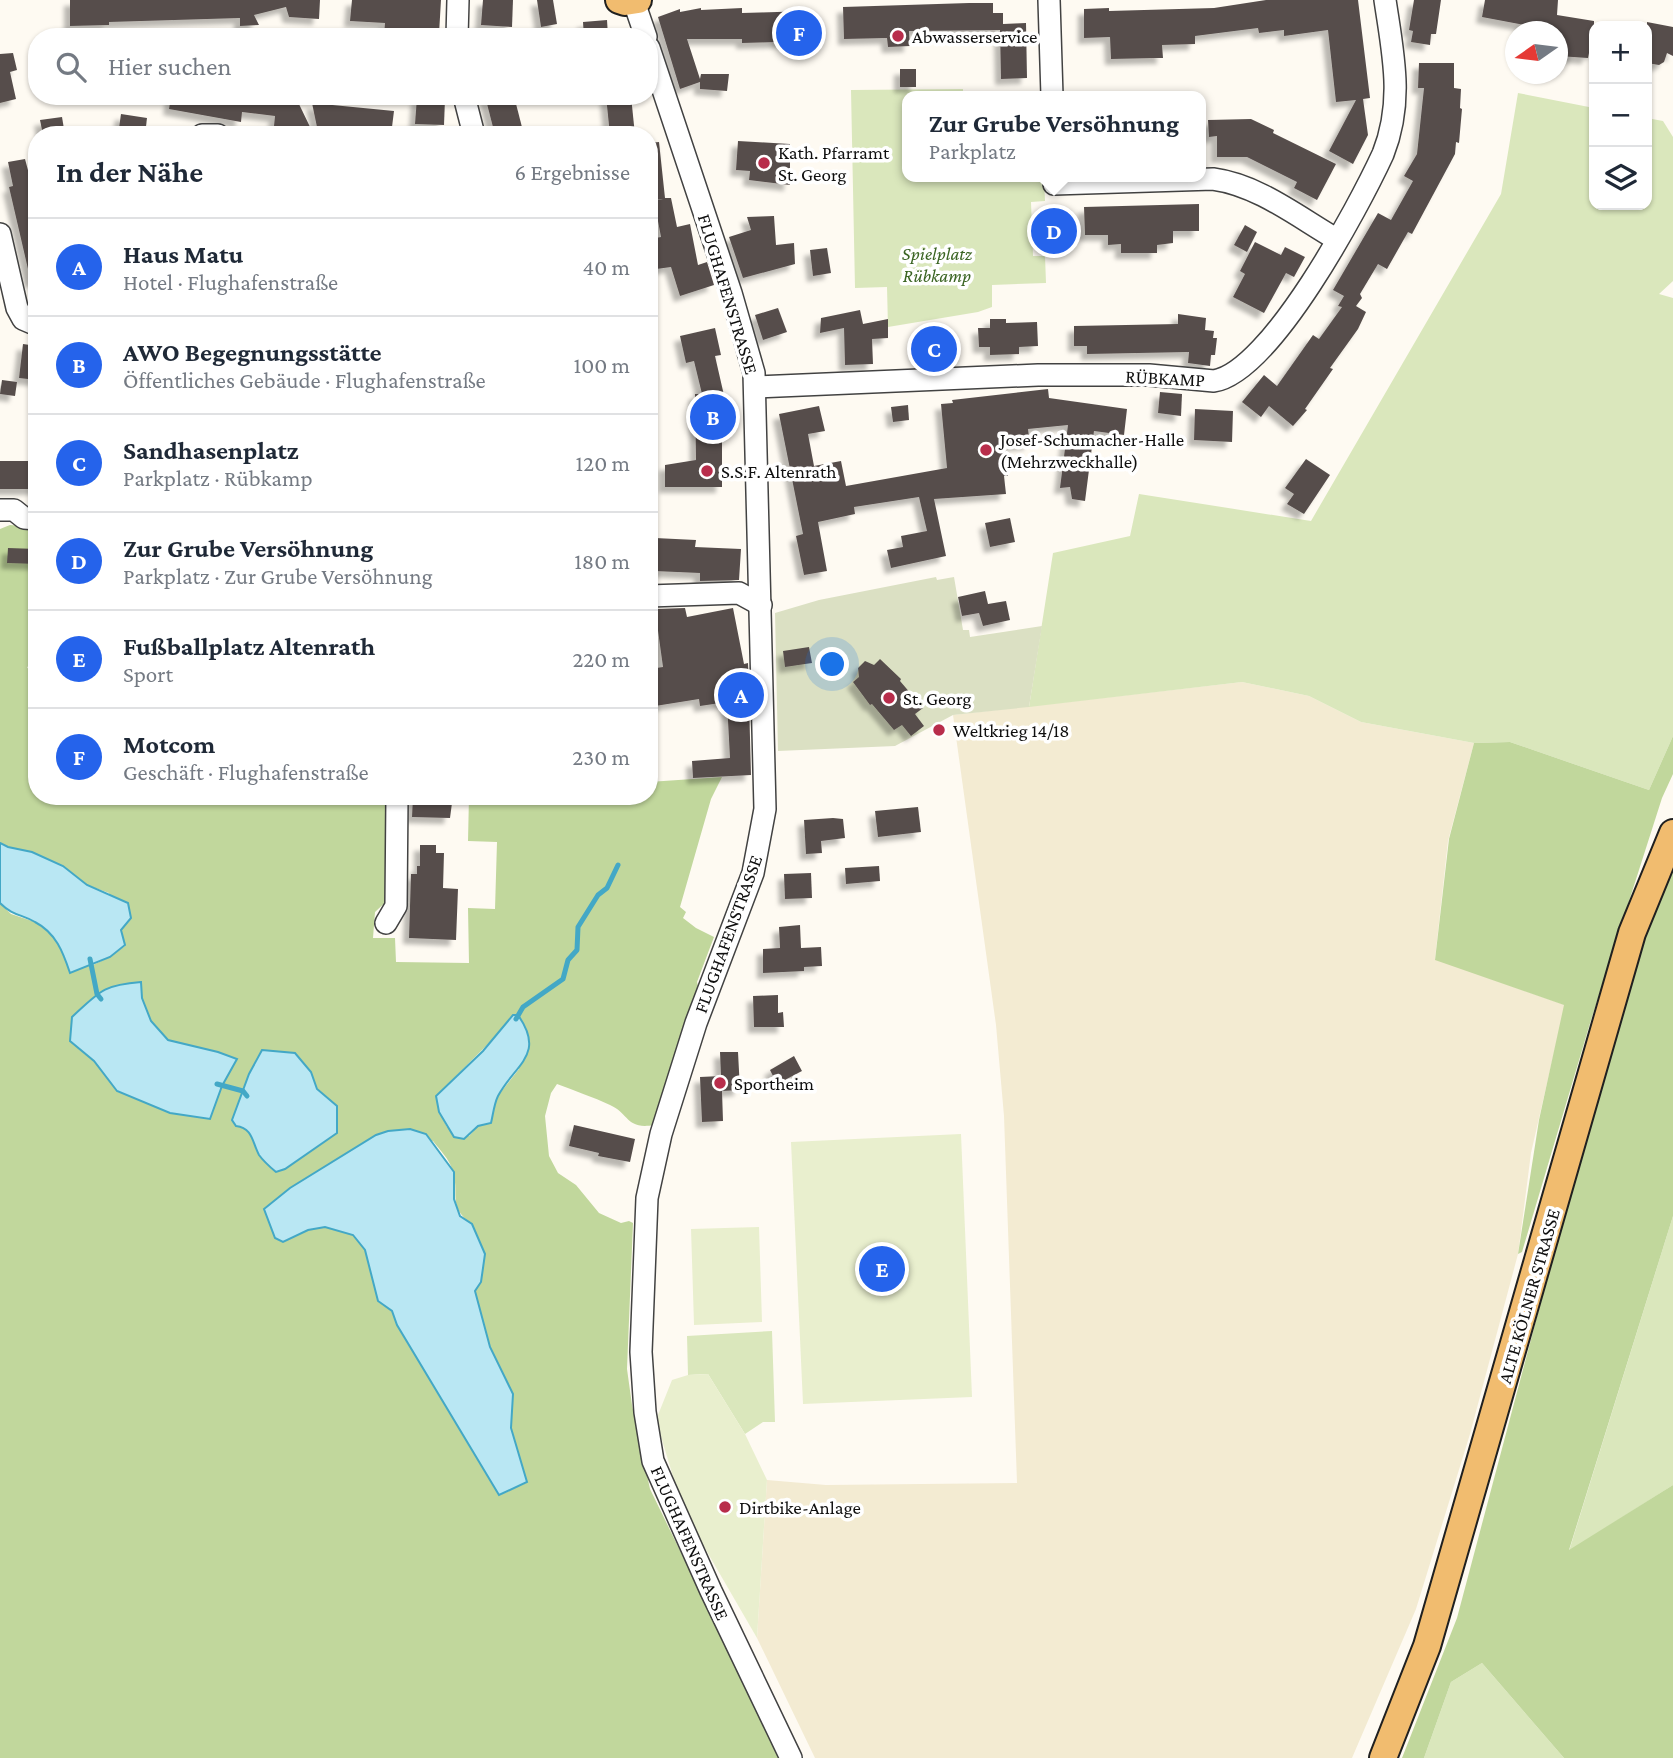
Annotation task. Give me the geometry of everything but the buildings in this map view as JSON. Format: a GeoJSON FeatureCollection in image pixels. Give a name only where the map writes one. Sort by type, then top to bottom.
{"type":"FeatureCollection","features":[{"type":"Feature","properties":{"kind":"main road","name":"ALTE KÖLNER STRASSE"},"geometry":{"type":"LineString","coordinates":[[1382,1758],[1427,1646],[1632,933],[1673,833]]}},
{"type":"Feature","properties":{"kind":"street"},"geometry":{"type":"LineString","coordinates":[[457,28],[458,0]]}},
{"type":"Feature","properties":{"kind":"street"},"geometry":{"type":"LineString","coordinates":[[1049,0],[1052,91]]}},
{"type":"Feature","properties":{"kind":"street","name":"RÜBKAMP"},"geometry":{"type":"LineString","coordinates":[[755,387],[1038,375],[1149,375],[1194,380],[1222,379],[1246,364],[1278,331],[1315,277],[1374,173],[1391,135],[1396,95],[1394,59],[1385,0]]}},
{"type":"Feature","properties":{"kind":"street"},"geometry":{"type":"LineString","coordinates":[[631,1],[642,28]]}},
{"type":"Feature","properties":{"kind":"street","name":"FLUGHAFENSTRASSE"},"geometry":{"type":"LineString","coordinates":[[658,75],[738,316],[754,373],[765,809],[762,832],[745,896],[696,1023],[661,1134],[647,1198],[641,1352],[645,1412],[653,1461],[711,1591],[791,1758]]}},
{"type":"Feature","properties":{"kind":"street"},"geometry":{"type":"LineString","coordinates":[[466,105],[472,126]]}},
{"type":"Feature","properties":{"kind":"street"},"geometry":{"type":"LineString","coordinates":[[1206,179],[1232,181],[1258,193],[1336,239]]}},
{"type":"Feature","properties":{"kind":"street"},"geometry":{"type":"LineString","coordinates":[[1054,182],[1118,182]]}},
{"type":"Feature","properties":{"kind":"street"},"geometry":{"type":"LineString","coordinates":[[0,234],[17,308],[23,319],[28,321]]}},
{"type":"Feature","properties":{"kind":"street"},"geometry":{"type":"LineString","coordinates":[[0,510],[14,510],[28,518]]}},
{"type":"Feature","properties":{"kind":"street"},"geometry":{"type":"LineString","coordinates":[[658,596],[739,593],[761,605]]}},
{"type":"Feature","properties":{"kind":"street"},"geometry":{"type":"LineString","coordinates":[[386,923],[396,906],[397,805]]}},
{"type":"Feature","properties":{"kind":"shaded area"},"geometry":{"type":"Polygon","coordinates":[[[1242,682],[1309,696],[1361,722],[1474,743],[1448,841],[1435,959],[1565,1005],[1531,1153],[1518,1254],[1470,1434],[1416,1609],[1352,1758],[815,1758],[757,1638],[767,1480],[826,1485],[1017,1483],[1004,1116],[996,1025],[953,715],[1242,682]]]}},
{"type":"Feature","properties":{"kind":"green space","name":"Spielplatz Rübkamp"},"geometry":{"type":"Polygon","coordinates":[[[963,89],[902,91],[902,182],[1044,182],[1045,201],[1031,202],[1033,256],[1045,256],[1046,283],[992,285],[992,307],[978,312],[888,327],[887,287],[855,288],[851,90],[963,89]]]}},
{"type":"Feature","properties":{"kind":"green space"},"geometry":{"type":"Polygon","coordinates":[[[1518,93],[1589,107],[1589,210],[1652,210],[1652,119],[1663,121],[1673,137],[1673,281],[1659,294],[1673,298],[1673,736],[1649,790],[1510,742],[1474,743],[1361,722],[1309,696],[1242,682],[1029,707],[1053,553],[1130,536],[1139,494],[1311,521],[1501,194],[1518,93]]]}},
{"type":"Feature","properties":{"kind":"green space"},"geometry":{"type":"Polygon","coordinates":[[[10,525],[28,526],[28,805],[392,805],[390,898],[375,912],[373,938],[395,938],[396,962],[469,963],[468,908],[495,909],[497,842],[468,841],[469,805],[658,805],[658,781],[722,777],[711,799],[680,907],[686,912],[683,918],[714,937],[697,982],[699,990],[672,1061],[654,1125],[633,1123],[616,1108],[557,1084],[551,1093],[545,1116],[549,1156],[558,1173],[576,1185],[599,1213],[621,1223],[633,1223],[627,1369],[650,1489],[781,1758],[0,1758],[0,903],[11,914],[35,922],[51,934],[61,947],[93,965],[125,946],[109,893],[87,885],[63,866],[32,852],[0,843],[0,529],[10,525]],[[141,982],[70,1041],[94,1061],[117,1091],[210,1119],[222,1086],[236,1059],[168,1040],[151,1021],[142,998],[141,982]],[[493,1039],[441,1091],[439,1112],[447,1127],[469,1136],[478,1126],[491,1123],[497,1097],[519,1069],[493,1039]],[[311,1072],[249,1074],[232,1120],[249,1132],[263,1158],[276,1172],[285,1169],[324,1142],[337,1106],[317,1089],[311,1072]],[[376,1135],[290,1188],[264,1209],[283,1242],[308,1230],[325,1227],[353,1235],[365,1250],[378,1301],[392,1311],[397,1325],[500,1495],[526,1483],[511,1427],[513,1394],[490,1347],[475,1291],[481,1282],[472,1224],[459,1211],[452,1169],[433,1141],[376,1135]]]}},
{"type":"Feature","properties":{"kind":"green space"},"geometry":{"type":"Polygon","coordinates":[[[936,577],[937,580],[954,577],[963,630],[969,630],[970,637],[1042,626],[1029,707],[953,715],[895,746],[778,751],[775,613],[819,600],[936,577]]]}},
{"type":"Feature","properties":{"kind":"green space"},"geometry":{"type":"Polygon","coordinates":[[[1673,736],[1673,774],[1662,798],[1591,1020],[1522,1252],[1518,1254],[1539,1120],[1564,1005],[1435,960],[1449,839],[1474,743],[1510,742],[1649,790],[1673,736]]]}},
{"type":"Feature","properties":{"kind":"green space"},"geometry":{"type":"Polygon","coordinates":[[[1673,868],[1673,1216],[1569,1550],[1673,1485],[1673,1758],[1564,1758],[1482,1663],[1451,1682],[1424,1758],[1402,1758],[1457,1618],[1576,1170],[1637,954],[1673,868]]]}},
{"type":"Feature","properties":{"kind":"green space"},"geometry":{"type":"Polygon","coordinates":[[[961,1134],[972,1397],[803,1404],[791,1142],[961,1134]]]}},
{"type":"Feature","properties":{"kind":"green space"},"geometry":{"type":"Polygon","coordinates":[[[1673,1216],[1673,1485],[1569,1551],[1673,1216]]]}},
{"type":"Feature","properties":{"kind":"green space"},"geometry":{"type":"Polygon","coordinates":[[[759,1227],[762,1322],[694,1325],[691,1229],[759,1227]]]}},
{"type":"Feature","properties":{"kind":"green space"},"geometry":{"type":"Polygon","coordinates":[[[772,1331],[775,1422],[763,1422],[745,1434],[708,1374],[688,1375],[687,1336],[772,1331]]]}},
{"type":"Feature","properties":{"kind":"green space","name":"Dirtbike-Anlage"},"geometry":{"type":"Polygon","coordinates":[[[708,1374],[745,1434],[767,1480],[757,1638],[695,1531],[675,1483],[656,1420],[672,1380],[688,1375],[708,1374]]]}},
{"type":"Feature","properties":{"kind":"green space"},"geometry":{"type":"Polygon","coordinates":[[[1482,1663],[1564,1758],[1424,1758],[1451,1682],[1482,1663]]]}},
{"type":"Feature","properties":{"kind":"water"},"geometry":{"type":"Polygon","coordinates":[[[0,843],[32,852],[63,866],[87,885],[128,903],[131,918],[121,930],[125,945],[110,957],[70,973],[53,937],[42,926],[0,903],[0,843]]]}},
{"type":"Feature","properties":{"kind":"water"},"geometry":{"type":"Polygon","coordinates":[[[141,982],[142,998],[151,1021],[168,1040],[237,1059],[222,1086],[210,1119],[170,1113],[117,1091],[94,1061],[70,1041],[72,1017],[89,1001],[118,985],[141,982]]]}},
{"type":"Feature","properties":{"kind":"water"},"geometry":{"type":"Polygon","coordinates":[[[513,1015],[518,1015],[526,1029],[529,1040],[525,1058],[498,1096],[491,1123],[478,1126],[464,1139],[454,1137],[439,1112],[436,1096],[483,1051],[513,1015]]]}},
{"type":"Feature","properties":{"kind":"water"},"geometry":{"type":"Polygon","coordinates":[[[262,1050],[295,1053],[311,1072],[317,1089],[337,1106],[337,1133],[285,1169],[276,1172],[259,1155],[249,1133],[236,1126],[232,1120],[249,1074],[262,1050]]]}},
{"type":"Feature","properties":{"kind":"water"},"geometry":{"type":"Polygon","coordinates":[[[410,1129],[426,1134],[454,1172],[454,1199],[460,1216],[472,1224],[485,1254],[481,1282],[475,1291],[490,1347],[513,1394],[511,1428],[527,1482],[499,1495],[397,1325],[392,1311],[378,1301],[365,1250],[353,1235],[325,1227],[308,1230],[283,1242],[275,1238],[264,1209],[290,1188],[376,1135],[410,1129]]]}},
{"type":"Feature","properties":{"kind":"waterway"},"geometry":{"type":"LineString","coordinates":[[516,1019],[523,1007],[563,979],[568,960],[577,950],[578,927],[598,895],[607,888],[618,865]]}},
{"type":"Feature","properties":{"kind":"waterway"},"geometry":{"type":"LineString","coordinates":[[90,959],[97,994],[101,999]]}},
{"type":"Feature","properties":{"kind":"waterway"},"geometry":{"type":"LineString","coordinates":[[217,1084],[243,1091],[247,1096]]}},
{"type":"Feature","properties":{"kind":"place","name":"Motcom"},"geometry":{"type":"Point","coordinates":[799,33]}},
{"type":"Feature","properties":{"kind":"place","name":"Abwasserservice"},"geometry":{"type":"Point","coordinates":[898,36]}},
{"type":"Feature","properties":{"kind":"place","name":"Kath. Pfarramt St. Georg"},"geometry":{"type":"Point","coordinates":[764,163]}},
{"type":"Feature","properties":{"kind":"place","name":"Zur Grube Versöhnung"},"geometry":{"type":"Point","coordinates":[1054,231]}},
{"type":"Feature","properties":{"kind":"place","name":"Sandhasenplatz"},"geometry":{"type":"Point","coordinates":[934,349]}},
{"type":"Feature","properties":{"kind":"place","name":"AWO Begegnungsstätte"},"geometry":{"type":"Point","coordinates":[713,417]}},
{"type":"Feature","properties":{"kind":"place","name":"Josef-Schumacher-Halle (Mehrzweckhalle)"},"geometry":{"type":"Point","coordinates":[986,450]}},
{"type":"Feature","properties":{"kind":"place","name":"S.S.F. Altenrath"},"geometry":{"type":"Point","coordinates":[707,471]}},
{"type":"Feature","properties":{"kind":"place","name":"Haus Matu"},"geometry":{"type":"Point","coordinates":[741,695]}},
{"type":"Feature","properties":{"kind":"place","name":"St. Georg"},"geometry":{"type":"Point","coordinates":[889,698]}},
{"type":"Feature","properties":{"kind":"place","name":"Weltkrieg 14/18"},"geometry":{"type":"Point","coordinates":[939,730]}},
{"type":"Feature","properties":{"kind":"place","name":"Sportheim"},"geometry":{"type":"Point","coordinates":[720,1083]}},
{"type":"Feature","properties":{"kind":"place","name":"Fußballplatz Altenrath"},"geometry":{"type":"Point","coordinates":[882,1269]}},
{"type":"Feature","properties":{"kind":"place","name":"Dirtbike-Anlage"},"geometry":{"type":"Point","coordinates":[725,1507]}}]}
